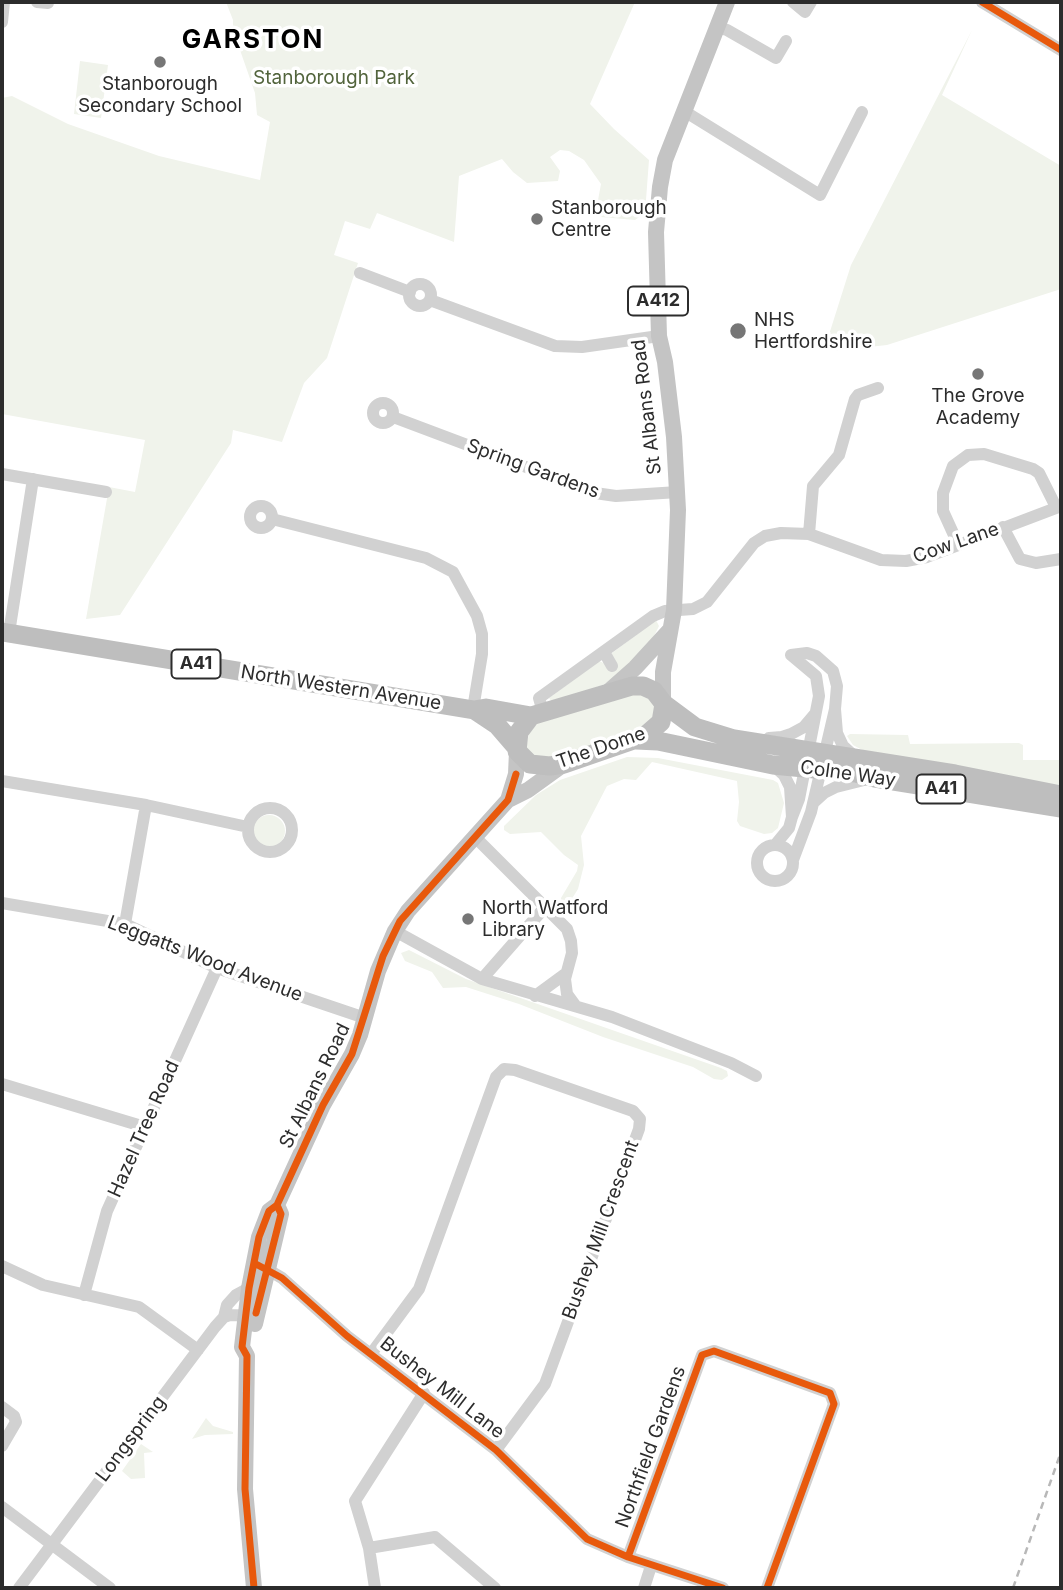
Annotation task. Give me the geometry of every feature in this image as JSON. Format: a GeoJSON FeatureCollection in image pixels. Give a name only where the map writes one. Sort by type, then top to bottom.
{"type":"FeatureCollection","features":[{"type":"Feature","properties":{"kind":"highway","name":"North Western Avenue"},"geometry":{"type":"LineString","coordinates":[[5,632],[473,709],[537,714]]}},
{"type":"Feature","properties":{"kind":"highway","name":"A41"},"geometry":{"type":"LineString","coordinates":[[537,714],[632,686],[643,686],[654,691],[663,702]]}},
{"type":"Feature","properties":{"kind":"highway","name":"Colne Way"},"geometry":{"type":"LineString","coordinates":[[663,702],[695,727],[875,778],[1061,808]]}},
{"type":"Feature","properties":{"kind":"highway","name":"The Dome"},"geometry":{"type":"LineString","coordinates":[[517,749],[525,761],[535,766],[564,764],[652,732],[661,722],[663,702]]}},
{"type":"Feature","properties":{"kind":"highway","name":"North Western Avenue"},"geometry":{"type":"LineString","coordinates":[[473,709],[498,725],[517,749]]}},
{"type":"Feature","properties":{"kind":"highway"},"geometry":{"type":"LineString","coordinates":[[517,749],[521,727],[537,714]]}},
{"type":"Feature","properties":{"kind":"highway","name":"Colne Way"},"geometry":{"type":"LineString","coordinates":[[636,740],[658,741],[773,765],[856,758],[1007,783],[1061,795]]}},
{"type":"Feature","properties":{"kind":"main road","name":"St Albans Road"},"geometry":{"type":"LineString","coordinates":[[663,702],[663,672],[674,610],[678,492],[665,362],[659,336],[656,232],[660,187],[665,160],[727,2]]}},
{"type":"Feature","properties":{"kind":"main road","name":"St Albans Road"},"geometry":{"type":"LineString","coordinates":[[608,692],[635,668],[669,631]]}},
{"type":"Feature","properties":{"kind":"main road","name":"St Albans Road"},"geometry":{"type":"LineString","coordinates":[[508,800],[516,774],[517,749]]}},
{"type":"Feature","properties":{"kind":"main road","name":"St Albans Road"},"geometry":{"type":"LineString","coordinates":[[254,1588],[245,1489],[247,1356],[242,1347],[260,1265],[259,1237],[269,1211],[277,1205],[323,1105],[352,1055],[378,971],[395,931],[408,911],[508,800],[528,790],[564,764]]}},
{"type":"Feature","properties":{"kind":"main road","name":"St Albans Road"},"geometry":{"type":"LineString","coordinates":[[250,1316],[249,1288],[260,1265]]}},
{"type":"Feature","properties":{"kind":"street"},"geometry":{"type":"LineString","coordinates":[[2,22],[4,2]]}},
{"type":"Feature","properties":{"kind":"street"},"geometry":{"type":"LineString","coordinates":[[793,2],[805,12],[811,2]]}},
{"type":"Feature","properties":{"kind":"street"},"geometry":{"type":"LineString","coordinates":[[982,2],[1061,50]]}},
{"type":"Feature","properties":{"kind":"street"},"geometry":{"type":"LineString","coordinates":[[717,27],[776,58],[786,41]]}},
{"type":"Feature","properties":{"kind":"street"},"geometry":{"type":"LineString","coordinates":[[684,111],[703,120],[820,195],[862,112]]}},
{"type":"Feature","properties":{"kind":"street"},"geometry":{"type":"LineString","coordinates":[[360,272],[410,292],[410,300],[416,306],[424,306],[430,300],[555,346],[582,347],[659,336]]}},
{"type":"Feature","properties":{"kind":"street"},"geometry":{"type":"LineString","coordinates":[[809,534],[814,486],[839,455],[855,399],[878,388]]}},
{"type":"Feature","properties":{"kind":"street","name":"Spring Gardens"},"geometry":{"type":"LineString","coordinates":[[393,416],[595,493],[616,496],[678,492]]}},
{"type":"Feature","properties":{"kind":"street"},"geometry":{"type":"LineString","coordinates":[[958,544],[943,511],[943,493],[953,466],[968,455],[984,454],[1033,469],[1039,473],[1059,507]]}},
{"type":"Feature","properties":{"kind":"street"},"geometry":{"type":"LineString","coordinates":[[2,474],[106,492]]}},
{"type":"Feature","properties":{"kind":"street"},"geometry":{"type":"LineString","coordinates":[[5,632],[33,479]]}},
{"type":"Feature","properties":{"kind":"street","name":"Cow Lane"},"geometry":{"type":"LineString","coordinates":[[674,610],[693,609],[707,602],[759,539],[780,533],[809,534],[890,561],[916,559],[1059,507]]}},
{"type":"Feature","properties":{"kind":"street"},"geometry":{"type":"LineString","coordinates":[[272,519],[426,558],[453,572],[477,616],[482,634],[482,654],[473,709]]}},
{"type":"Feature","properties":{"kind":"street"},"geometry":{"type":"LineString","coordinates":[[1003,527],[1020,559],[1036,563],[1061,559]]}},
{"type":"Feature","properties":{"kind":"street"},"geometry":{"type":"LineString","coordinates":[[537,714],[539,698],[653,616],[674,610]]}},
{"type":"Feature","properties":{"kind":"street"},"geometry":{"type":"LineString","coordinates":[[604,652],[612,666]]}},
{"type":"Feature","properties":{"kind":"street"},"geometry":{"type":"LineString","coordinates":[[793,860],[789,851],[775,845],[766,847],[758,856],[757,867],[761,876],[770,881],[784,880],[791,873],[813,803],[815,714],[819,696],[816,676],[792,655],[807,653],[816,656],[833,671],[837,685],[835,709],[838,738],[845,749],[856,758]]}},
{"type":"Feature","properties":{"kind":"street"},"geometry":{"type":"LineString","coordinates":[[775,845],[789,828],[835,709]]}},
{"type":"Feature","properties":{"kind":"street"},"geometry":{"type":"LineString","coordinates":[[734,739],[782,737],[804,727],[815,714]]}},
{"type":"Feature","properties":{"kind":"street"},"geometry":{"type":"LineString","coordinates":[[773,765],[784,775],[790,787],[792,817]]}},
{"type":"Feature","properties":{"kind":"street"},"geometry":{"type":"LineString","coordinates":[[813,803],[819,796],[836,787],[875,778]]}},
{"type":"Feature","properties":{"kind":"street"},"geometry":{"type":"LineString","coordinates":[[2,781],[146,805],[248,827]]}},
{"type":"Feature","properties":{"kind":"street"},"geometry":{"type":"LineString","coordinates":[[125,924],[146,805]]}},
{"type":"Feature","properties":{"kind":"street"},"geometry":{"type":"LineString","coordinates":[[475,837],[567,929],[572,953],[565,974],[567,994],[575,1005]]}},
{"type":"Feature","properties":{"kind":"street","name":"Leggatts Wood Avenue"},"geometry":{"type":"LineString","coordinates":[[2,903],[125,924],[217,968],[365,1018]]}},
{"type":"Feature","properties":{"kind":"street"},"geometry":{"type":"LineString","coordinates":[[482,979],[546,906]]}},
{"type":"Feature","properties":{"kind":"street"},"geometry":{"type":"LineString","coordinates":[[395,931],[482,979],[612,1017],[731,1063],[757,1076]]}},
{"type":"Feature","properties":{"kind":"street","name":"Hazel Tree Road"},"geometry":{"type":"LineString","coordinates":[[84,1295],[107,1211],[217,968]]}},
{"type":"Feature","properties":{"kind":"street"},"geometry":{"type":"LineString","coordinates":[[535,996],[565,974]]}},
{"type":"Feature","properties":{"kind":"street","name":"Bushey Mill Crescent"},"geometry":{"type":"LineString","coordinates":[[371,1354],[419,1289],[496,1077],[504,1069],[515,1070],[633,1111],[640,1119],[639,1129],[545,1384],[496,1450]]}},
{"type":"Feature","properties":{"kind":"street"},"geometry":{"type":"LineString","coordinates":[[2,1084],[145,1128]]}},
{"type":"Feature","properties":{"kind":"street","name":"Bushey Mill Lane"},"geometry":{"type":"LineString","coordinates":[[260,1265],[282,1278],[371,1354],[496,1450],[587,1539],[628,1558],[723,1588]]}},
{"type":"Feature","properties":{"kind":"street"},"geometry":{"type":"LineString","coordinates":[[2,1266],[43,1285],[139,1307],[198,1350]]}},
{"type":"Feature","properties":{"kind":"street","name":"Longspring"},"geometry":{"type":"LineString","coordinates":[[19,1588],[224,1317],[227,1305],[236,1295],[249,1288]]}},
{"type":"Feature","properties":{"kind":"street"},"geometry":{"type":"LineString","coordinates":[[224,1317],[250,1316]]}},
{"type":"Feature","properties":{"kind":"street","name":"Northfield Gardens"},"geometry":{"type":"LineString","coordinates":[[628,1558],[702,1356],[714,1351],[831,1393],[834,1404],[767,1588]]}},
{"type":"Feature","properties":{"kind":"street"},"geometry":{"type":"LineString","coordinates":[[375,1588],[369,1548],[355,1502],[424,1393]]}},
{"type":"Feature","properties":{"kind":"street"},"geometry":{"type":"LineString","coordinates":[[2,1407],[14,1416],[16,1422],[2,1446]]}},
{"type":"Feature","properties":{"kind":"street"},"geometry":{"type":"LineString","coordinates":[[2,1507],[110,1588]]}},
{"type":"Feature","properties":{"kind":"street"},"geometry":{"type":"LineString","coordinates":[[369,1548],[435,1537],[495,1588]]}},
{"type":"Feature","properties":{"kind":"street"},"geometry":{"type":"LineString","coordinates":[[645,1588],[651,1566]]}},
{"type":"Feature","properties":{"kind":"green space","name":"Stanborough Park"},"geometry":{"type":"Polygon","coordinates":[[[226,2],[635,2],[590,104],[649,160],[645,213],[635,220],[601,217],[596,211],[601,184],[584,160],[569,151],[560,150],[550,157],[560,171],[558,181],[527,183],[502,159],[459,176],[454,242],[377,213],[370,229],[345,221],[334,255],[358,263],[327,358],[304,383],[282,442],[233,430],[231,443],[120,615],[86,619],[109,487],[135,492],[145,440],[2,414],[2,98],[12,96],[68,124],[159,156],[260,180],[270,122],[257,115],[255,93],[226,2]]]}},
{"type":"Feature","properties":{"kind":"green space"},"geometry":{"type":"Polygon","coordinates":[[[972,30],[942,95],[1061,166],[1061,289],[887,345],[833,351],[827,341],[851,265],[972,30]]]}},
{"type":"Feature","properties":{"kind":"green space"},"geometry":{"type":"Polygon","coordinates":[[[80,61],[108,65],[101,118],[74,114],[80,61]]]}},
{"type":"Feature","properties":{"kind":"green space"},"geometry":{"type":"Polygon","coordinates":[[[656,620],[659,626],[653,638],[620,675],[603,685],[552,702],[549,698],[599,661],[604,663],[612,653],[656,620]]]}},
{"type":"Feature","properties":{"kind":"green space"},"geometry":{"type":"Polygon","coordinates":[[[639,692],[653,702],[655,709],[647,727],[542,762],[526,749],[530,728],[534,724],[639,692]]]}},
{"type":"Feature","properties":{"kind":"green space"},"geometry":{"type":"Polygon","coordinates":[[[908,735],[910,744],[1019,743],[1023,745],[1023,760],[1061,760],[1061,786],[864,751],[853,745],[847,736],[908,735]]]}},
{"type":"Feature","properties":{"kind":"green space"},"geometry":{"type":"Polygon","coordinates":[[[627,757],[658,758],[773,780],[778,783],[784,803],[778,828],[772,833],[764,834],[740,826],[737,821],[737,781],[652,762],[636,780],[624,779],[607,786],[581,836],[584,865],[578,889],[568,905],[562,905],[561,898],[578,865],[541,832],[510,834],[504,830],[504,826],[536,795],[560,780],[627,757]]]}},
{"type":"Feature","properties":{"kind":"green space"},"geometry":{"type":"Polygon","coordinates":[[[269,815],[280,820],[285,831],[280,842],[269,847],[258,842],[253,831],[258,820],[269,815]]]}},
{"type":"Feature","properties":{"kind":"green space"},"geometry":{"type":"Polygon","coordinates":[[[409,950],[466,979],[721,1068],[727,1071],[728,1076],[722,1080],[714,1079],[693,1067],[466,987],[443,988],[432,972],[405,961],[401,953],[409,950]]]}},
{"type":"Feature","properties":{"kind":"green space"},"geometry":{"type":"Polygon","coordinates":[[[206,1418],[213,1426],[233,1434],[205,1435],[192,1439],[206,1418]]]}},
{"type":"Feature","properties":{"kind":"green space"},"geometry":{"type":"Polygon","coordinates":[[[141,1444],[153,1452],[144,1453],[145,1478],[131,1479],[122,1471],[141,1444]]]}},
{"type":"Feature","properties":{"kind":"railway"},"geometry":{"type":"LineString","coordinates":[[1013,1588],[1061,1452]]}},
{"type":"Feature","properties":{"kind":"cycle path"},"geometry":{"type":"LineString","coordinates":[[982,2],[1061,50]]}},
{"type":"Feature","properties":{"kind":"cycle path"},"geometry":{"type":"LineString","coordinates":[[254,1588],[245,1489],[247,1356],[242,1347],[259,1237],[269,1211],[277,1205],[323,1105],[352,1054],[383,956],[400,921],[508,800],[516,774]]}},
{"type":"Feature","properties":{"kind":"cycle path"},"geometry":{"type":"LineString","coordinates":[[256,1313],[281,1214],[277,1205]]}},
{"type":"Feature","properties":{"kind":"cycle path"},"geometry":{"type":"LineString","coordinates":[[254,1263],[282,1278],[347,1336],[496,1450],[587,1539],[628,1557],[723,1588]]}},
{"type":"Feature","properties":{"kind":"cycle path"},"geometry":{"type":"LineString","coordinates":[[628,1557],[702,1355],[714,1351],[830,1393],[834,1404],[767,1588]]}},
{"type":"Feature","properties":{"kind":"place","name":"Stanborough Secondary School"},"geometry":{"type":"Point","coordinates":[160,62]}},
{"type":"Feature","properties":{"kind":"place","name":"Stanborough Centre"},"geometry":{"type":"Point","coordinates":[537,219]}},
{"type":"Feature","properties":{"kind":"place","name":"NHS Hertfordshire"},"geometry":{"type":"Point","coordinates":[738,331]}},
{"type":"Feature","properties":{"kind":"place","name":"The Grove Academy"},"geometry":{"type":"Point","coordinates":[978,374]}},
{"type":"Feature","properties":{"kind":"place","name":"North Watford Library"},"geometry":{"type":"Point","coordinates":[468,919]}},
{"type":"Feature","properties":{"kind":"district","name":"GARSTON"},"geometry":{"type":"Point","coordinates":[253,40]}}]}
